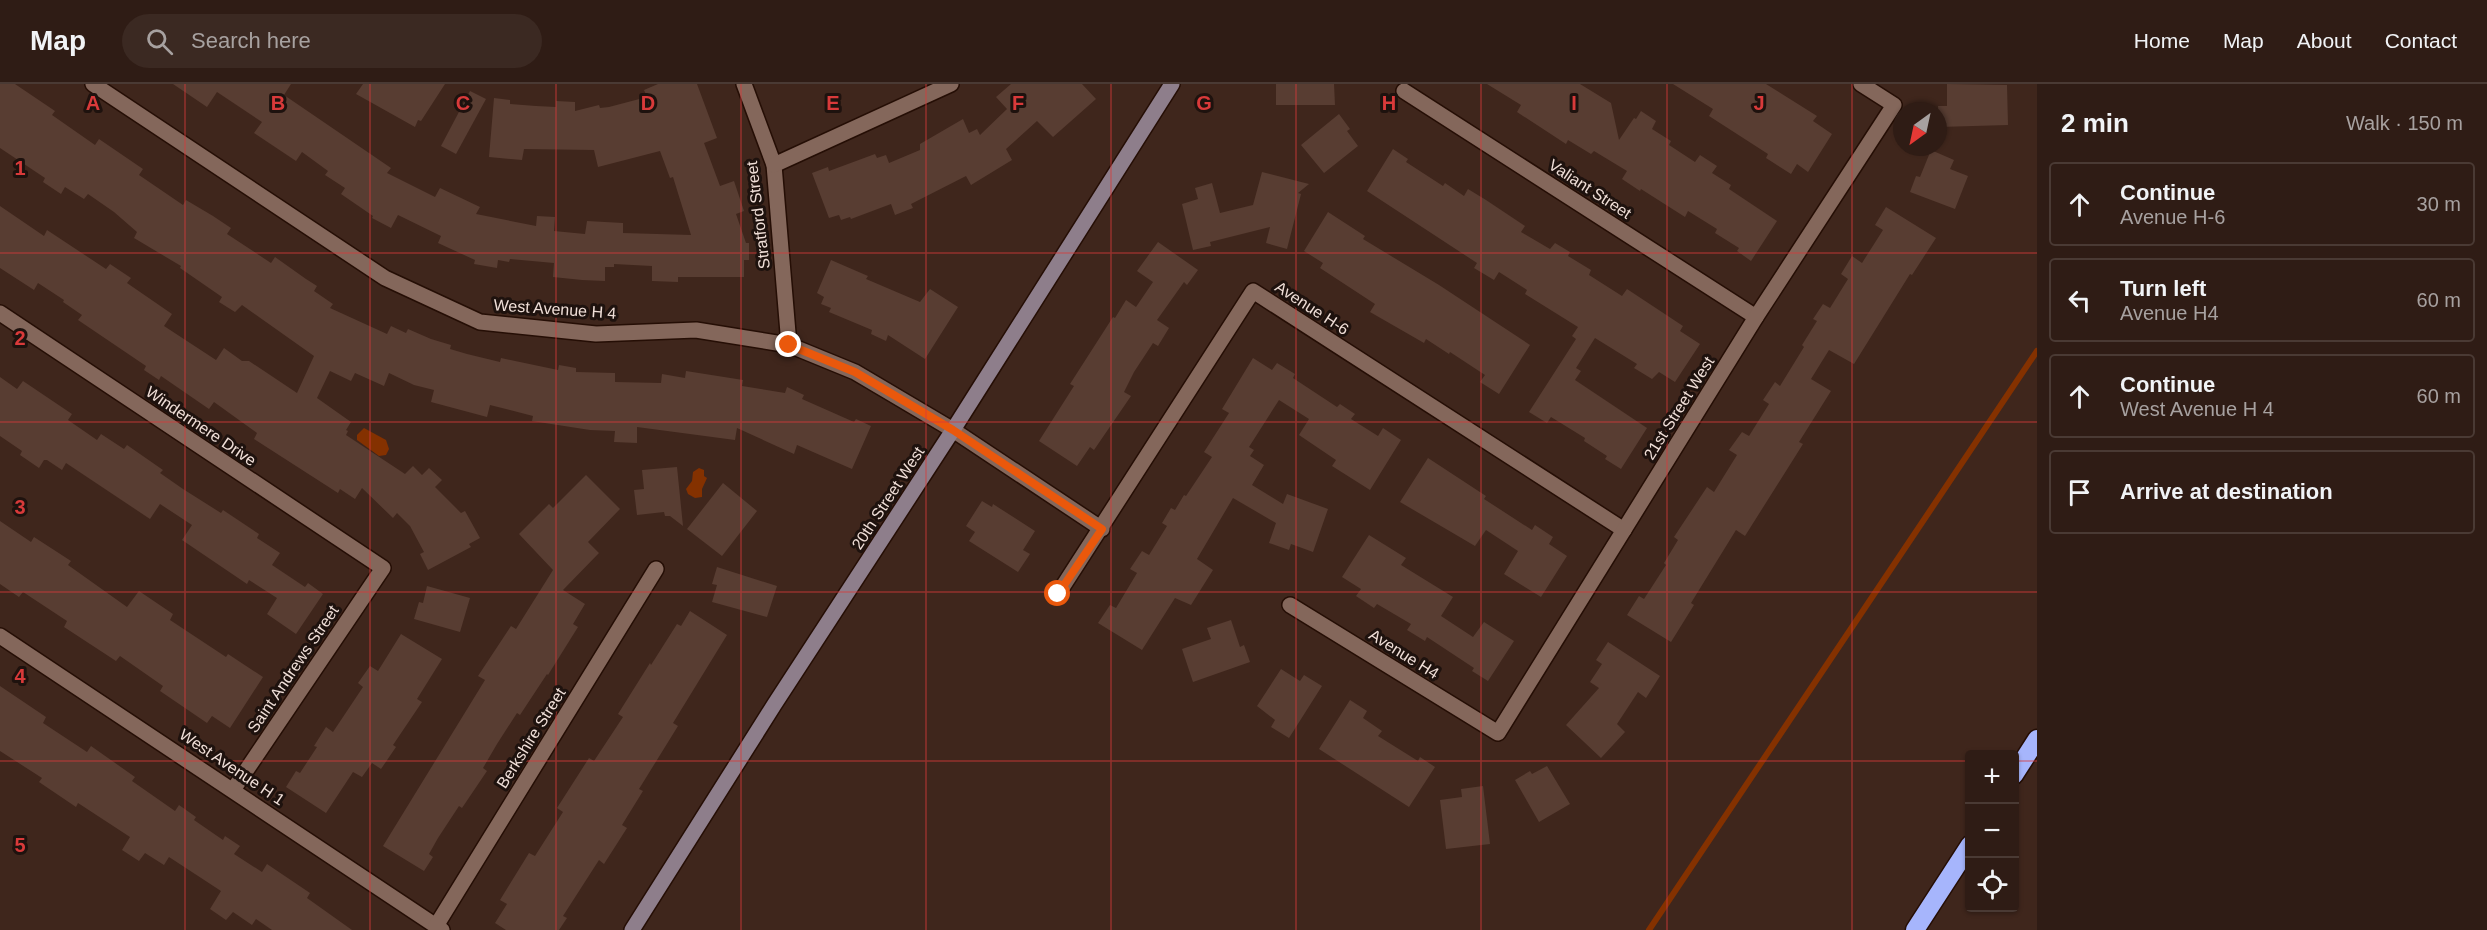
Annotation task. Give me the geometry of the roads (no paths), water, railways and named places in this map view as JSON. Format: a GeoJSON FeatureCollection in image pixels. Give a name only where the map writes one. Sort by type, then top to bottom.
{"type":"FeatureCollection","features":[{"type":"Feature","properties":{"kind":"highway"},"geometry":{"type":"LineString","coordinates":[[2019,767],[2037,740]]}},
{"type":"Feature","properties":{"kind":"highway"},"geometry":{"type":"LineString","coordinates":[[1915,930],[1965,853]]}},
{"type":"Feature","properties":{"kind":"main road","name":"20th Street West"},"geometry":{"type":"LineString","coordinates":[[632,930],[1172,84]]}},
{"type":"Feature","properties":{"kind":"street","name":"West Avenue H 4"},"geometry":{"type":"LineString","coordinates":[[93,84],[385,279],[480,322],[596,334],[696,330],[789,345],[855,372],[953,430]]}},
{"type":"Feature","properties":{"kind":"street","name":"Stratford Street"},"geometry":{"type":"LineString","coordinates":[[744,84],[774,165],[789,345]]}},
{"type":"Feature","properties":{"kind":"street"},"geometry":{"type":"LineString","coordinates":[[774,165],[951,84]]}},
{"type":"Feature","properties":{"kind":"street","name":"21st Street West"},"geometry":{"type":"LineString","coordinates":[[1498,734],[1756,317],[1894,105],[1861,84]]}},
{"type":"Feature","properties":{"kind":"street","name":"Valiant Street"},"geometry":{"type":"LineString","coordinates":[[1404,91],[1756,317]]}},
{"type":"Feature","properties":{"kind":"street","name":"Avenue H-6"},"geometry":{"type":"LineString","coordinates":[[1058,594],[1102,529],[1253,291],[1624,530]]}},
{"type":"Feature","properties":{"kind":"street","name":"Windermere Drive"},"geometry":{"type":"LineString","coordinates":[[0,313],[383,568]]}},
{"type":"Feature","properties":{"kind":"street"},"geometry":{"type":"LineString","coordinates":[[953,430],[1102,529]]}},
{"type":"Feature","properties":{"kind":"street","name":"Saint Andrews Street"},"geometry":{"type":"LineString","coordinates":[[233,790],[383,568]]}},
{"type":"Feature","properties":{"kind":"street","name":"Berkshire Street"},"geometry":{"type":"LineString","coordinates":[[439,928],[656,569]]}},
{"type":"Feature","properties":{"kind":"street","name":"Avenue H4"},"geometry":{"type":"LineString","coordinates":[[1290,605],[1498,734]]}},
{"type":"Feature","properties":{"kind":"street","name":"West Avenue H 1"},"geometry":{"type":"LineString","coordinates":[[0,636],[439,928]]}},
{"type":"Feature","properties":{"kind":"waterway"},"geometry":{"type":"LineString","coordinates":[[1649,930],[2037,351]]}}]}
